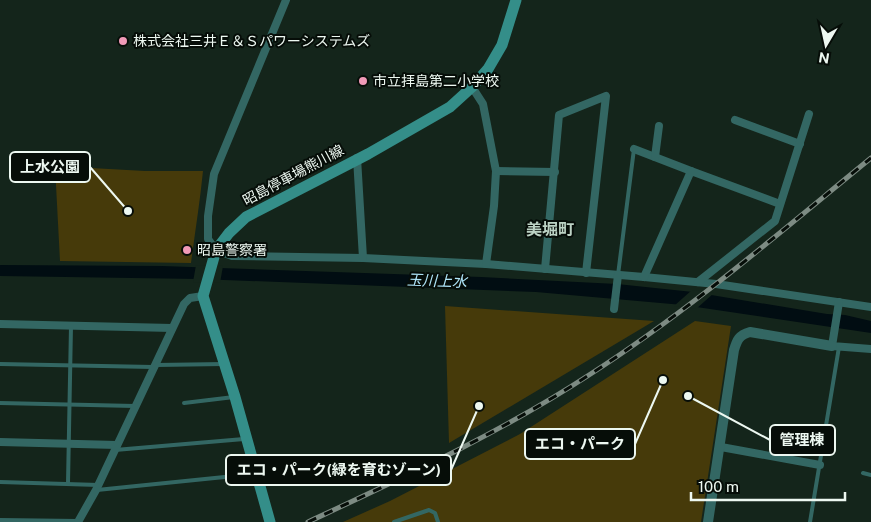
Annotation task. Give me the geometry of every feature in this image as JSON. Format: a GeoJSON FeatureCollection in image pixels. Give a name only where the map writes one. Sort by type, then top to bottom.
{"type":"FeatureCollection","features":[{"type":"Feature","properties":{"kind":"main road","name":"昭島停車場熊川線"},"geometry":{"type":"LineString","coordinates":[[203,296],[216,250],[229,233],[246,217],[450,108],[488,70],[502,45],[516,0]]}},
{"type":"Feature","properties":{"kind":"main road"},"geometry":{"type":"LineString","coordinates":[[203,296],[235,396],[270,522]]}},
{"type":"Feature","properties":{"kind":"street"},"geometry":{"type":"LineString","coordinates":[[286,0],[214,174],[208,216],[208,239],[216,250],[232,256],[363,258],[486,264],[618,274],[698,282],[871,307]]}},
{"type":"Feature","properties":{"kind":"street"},"geometry":{"type":"LineString","coordinates":[[472,87],[482,104],[496,171],[494,206],[486,264]]}},
{"type":"Feature","properties":{"kind":"street"},"geometry":{"type":"LineString","coordinates":[[545,269],[559,115],[606,96],[586,272]]}},
{"type":"Feature","properties":{"kind":"street"},"geometry":{"type":"LineString","coordinates":[[698,282],[775,221],[809,114]]}},
{"type":"Feature","properties":{"kind":"street"},"geometry":{"type":"LineString","coordinates":[[735,120],[800,144]]}},
{"type":"Feature","properties":{"kind":"street"},"geometry":{"type":"LineString","coordinates":[[655,158],[659,126]]}},
{"type":"Feature","properties":{"kind":"street"},"geometry":{"type":"LineString","coordinates":[[634,149],[780,204]]}},
{"type":"Feature","properties":{"kind":"street"},"geometry":{"type":"LineString","coordinates":[[357,158],[363,258]]}},
{"type":"Feature","properties":{"kind":"street"},"geometry":{"type":"LineString","coordinates":[[644,277],[691,170]]}},
{"type":"Feature","properties":{"kind":"street"},"geometry":{"type":"LineString","coordinates":[[496,171],[555,172]]}},
{"type":"Feature","properties":{"kind":"street"},"geometry":{"type":"LineString","coordinates":[[614,309],[618,274]]}},
{"type":"Feature","properties":{"kind":"street"},"geometry":{"type":"LineString","coordinates":[[78,522],[98,487],[184,304],[190,298],[203,296]]}},
{"type":"Feature","properties":{"kind":"street"},"geometry":{"type":"LineString","coordinates":[[835,344],[839,302]]}},
{"type":"Feature","properties":{"kind":"street"},"geometry":{"type":"LineString","coordinates":[[0,324],[172,328]]}},
{"type":"Feature","properties":{"kind":"street"},"geometry":{"type":"LineString","coordinates":[[708,522],[721,447],[734,350],[738,339],[743,334],[750,332],[871,349]]}},
{"type":"Feature","properties":{"kind":"street"},"geometry":{"type":"LineString","coordinates":[[0,442],[116,447]]}},
{"type":"Feature","properties":{"kind":"street"},"geometry":{"type":"LineString","coordinates":[[721,447],[820,465]]}},
{"type":"Feature","properties":{"kind":"lane"},"geometry":{"type":"LineString","coordinates":[[618,274],[634,149]]}},
{"type":"Feature","properties":{"kind":"lane"},"geometry":{"type":"LineString","coordinates":[[68,484],[71,326]]}},
{"type":"Feature","properties":{"kind":"lane"},"geometry":{"type":"LineString","coordinates":[[810,522],[820,465],[835,344]]}},
{"type":"Feature","properties":{"kind":"lane"},"geometry":{"type":"LineString","coordinates":[[0,364],[155,366],[224,364]]}},
{"type":"Feature","properties":{"kind":"lane"},"geometry":{"type":"LineString","coordinates":[[184,403],[235,396]]}},
{"type":"Feature","properties":{"kind":"lane"},"geometry":{"type":"LineString","coordinates":[[0,403],[135,406]]}},
{"type":"Feature","properties":{"kind":"lane"},"geometry":{"type":"LineString","coordinates":[[116,447],[246,439]]}},
{"type":"Feature","properties":{"kind":"lane"},"geometry":{"type":"LineString","coordinates":[[863,472],[871,475]]}},
{"type":"Feature","properties":{"kind":"lane"},"geometry":{"type":"LineString","coordinates":[[0,482],[98,487],[256,474]]}},
{"type":"Feature","properties":{"kind":"lane"},"geometry":{"type":"LineString","coordinates":[[394,522],[429,510],[435,512],[438,522]]}},
{"type":"Feature","properties":{"kind":"lane"},"geometry":{"type":"LineString","coordinates":[[0,520],[78,522]]}},
{"type":"Feature","properties":{"kind":"shaded area"},"geometry":{"type":"Polygon","coordinates":[[[55,166],[145,171],[203,171],[191,263],[60,261],[55,166]]]}},
{"type":"Feature","properties":{"kind":"shaded area"},"geometry":{"type":"Polygon","coordinates":[[[445,306],[654,321],[449,443],[445,306]]]}},
{"type":"Feature","properties":{"kind":"shaded area"},"geometry":{"type":"Polygon","coordinates":[[[695,321],[731,326],[701,522],[343,522],[390,501],[520,434],[695,321]]]}},
{"type":"Feature","properties":{"kind":"water","name":"玉川上水"},"geometry":{"type":"Polygon","coordinates":[[[0,265],[162,266],[481,277],[617,284],[693,292],[827,314],[845,315],[871,321],[871,333],[683,305],[536,292],[199,279],[0,276],[0,265]]]}},
{"type":"Feature","properties":{"kind":"pier"},"geometry":{"type":"Polygon","coordinates":[[[196,265],[223,266],[220,283],[193,282],[196,265]]]}},
{"type":"Feature","properties":{"kind":"pier"},"geometry":{"type":"Polygon","coordinates":[[[692,290],[714,293],[696,309],[674,306],[692,290]]]}},
{"type":"Feature","properties":{"kind":"railway"},"geometry":{"type":"LineString","coordinates":[[308,522],[416,471],[486,435],[589,375],[698,298],[871,158]]}},
{"type":"Feature","properties":{"kind":"place","name":"株式会社三井Ｅ＆Ｓパワーシステムズ"},"geometry":{"type":"Point","coordinates":[123,41]}},
{"type":"Feature","properties":{"kind":"place","name":"市立拝島第二小学校"},"geometry":{"type":"Point","coordinates":[363,81]}},
{"type":"Feature","properties":{"kind":"place","name":"上水公園"},"geometry":{"type":"Point","coordinates":[128,211]}},
{"type":"Feature","properties":{"kind":"place","name":"昭島警察署"},"geometry":{"type":"Point","coordinates":[187,250]}},
{"type":"Feature","properties":{"kind":"place","name":"エコ・パーク"},"geometry":{"type":"Point","coordinates":[663,380]}},
{"type":"Feature","properties":{"kind":"place","name":"管理棟"},"geometry":{"type":"Point","coordinates":[688,396]}},
{"type":"Feature","properties":{"kind":"place","name":"エコ・パーク(緑を育むゾーン)"},"geometry":{"type":"Point","coordinates":[479,406]}},
{"type":"Feature","properties":{"kind":"district","name":"美堀町"},"geometry":{"type":"Point","coordinates":[550,229]}}]}
